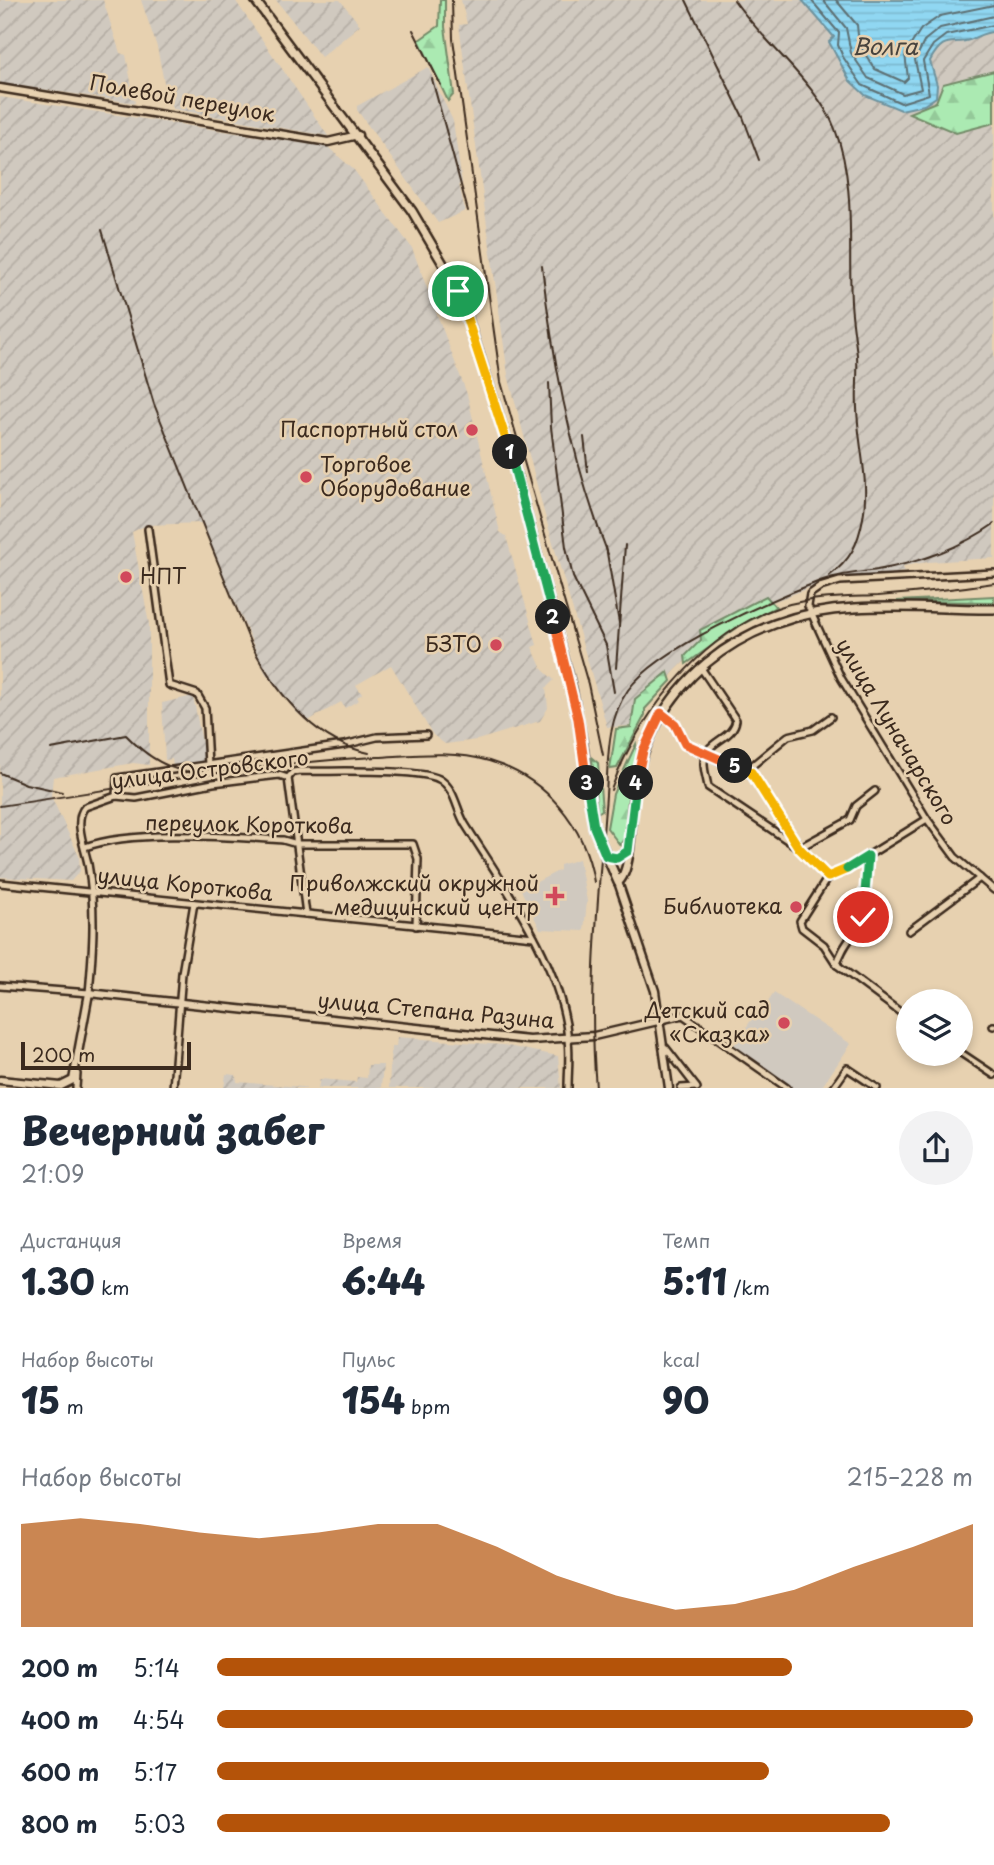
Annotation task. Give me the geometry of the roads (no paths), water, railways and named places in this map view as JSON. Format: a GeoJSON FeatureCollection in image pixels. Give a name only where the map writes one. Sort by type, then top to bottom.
{"type":"FeatureCollection","features":[{"type":"Feature","properties":{"kind":"main road"},"geometry":{"type":"LineString","coordinates":[[255,0],[358,135],[436,247],[469,318],[510,451],[572,689],[597,837],[618,881],[627,869],[639,763],[661,713],[682,685],[701,668],[754,632],[809,614],[853,608],[994,609]]}},
{"type":"Feature","properties":{"kind":"main road"},"geometry":{"type":"LineString","coordinates":[[606,856],[617,858],[628,851]]}},
{"type":"Feature","properties":{"kind":"street","name":"Полевой переулок"},"geometry":{"type":"LineString","coordinates":[[0,88],[328,142],[358,135]]}},
{"type":"Feature","properties":{"kind":"street"},"geometry":{"type":"LineString","coordinates":[[148,529],[169,685],[197,694],[205,708],[208,765]]}},
{"type":"Feature","properties":{"kind":"street"},"geometry":{"type":"LineString","coordinates":[[809,614],[810,594],[827,584],[994,573]]}},
{"type":"Feature","properties":{"kind":"street","name":"улица Луначарского"},"geometry":{"type":"LineString","coordinates":[[809,614],[841,678],[927,818],[955,857],[994,890]]}},
{"type":"Feature","properties":{"kind":"street"},"geometry":{"type":"LineString","coordinates":[[701,668],[736,720],[732,731],[710,745],[706,754],[704,764],[708,787],[799,848],[828,877]]}},
{"type":"Feature","properties":{"kind":"street"},"geometry":{"type":"LineString","coordinates":[[661,713],[675,724],[682,741],[706,754],[748,769],[799,848]]}},
{"type":"Feature","properties":{"kind":"street"},"geometry":{"type":"LineString","coordinates":[[748,769],[788,737],[813,730],[831,717]]}},
{"type":"Feature","properties":{"kind":"street"},"geometry":{"type":"LineString","coordinates":[[116,796],[117,778],[377,737],[426,736]]}},
{"type":"Feature","properties":{"kind":"street","name":"улица Островского"},"geometry":{"type":"LineString","coordinates":[[85,847],[80,821],[82,810],[116,796],[136,798],[213,783],[279,775],[288,778],[293,772],[300,771],[429,775],[449,787],[461,816],[534,937]]}},
{"type":"Feature","properties":{"kind":"street"},"geometry":{"type":"LineString","coordinates":[[288,778],[305,885],[306,914]]}},
{"type":"Feature","properties":{"kind":"street"},"geometry":{"type":"LineString","coordinates":[[799,848],[850,820],[856,806],[875,791]]}},
{"type":"Feature","properties":{"kind":"street"},"geometry":{"type":"LineString","coordinates":[[896,1009],[837,965],[824,945],[802,928],[802,917],[828,877],[868,856],[927,818]]}},
{"type":"Feature","properties":{"kind":"street","name":"переулок Короткова"},"geometry":{"type":"LineString","coordinates":[[85,847],[100,843],[183,837],[261,838],[297,844],[413,844],[418,859],[416,926]]}},
{"type":"Feature","properties":{"kind":"street"},"geometry":{"type":"LineString","coordinates":[[76,1088],[94,933],[93,891],[85,847]]}},
{"type":"Feature","properties":{"kind":"street"},"geometry":{"type":"LineString","coordinates":[[837,965],[841,951],[864,912],[863,892],[868,856]]}},
{"type":"Feature","properties":{"kind":"street"},"geometry":{"type":"LineString","coordinates":[[909,931],[980,878]]}},
{"type":"Feature","properties":{"kind":"street"},"geometry":{"type":"LineString","coordinates":[[618,881],[648,962],[662,1020],[670,1088]]}},
{"type":"Feature","properties":{"kind":"street","name":"улица Короткова"},"geometry":{"type":"LineString","coordinates":[[0,883],[534,937]]}},
{"type":"Feature","properties":{"kind":"street"},"geometry":{"type":"LineString","coordinates":[[173,1088],[182,973],[194,903]]}},
{"type":"Feature","properties":{"kind":"street"},"geometry":{"type":"LineString","coordinates":[[534,937],[553,982],[568,1039],[568,1088]]}},
{"type":"Feature","properties":{"kind":"street"},"geometry":{"type":"LineString","coordinates":[[0,986],[181,1004]]}},
{"type":"Feature","properties":{"kind":"street","name":"улица Степана Разина"},"geometry":{"type":"LineString","coordinates":[[181,1004],[529,1040],[568,1039],[628,1030],[662,1020]]}},
{"type":"Feature","properties":{"kind":"street"},"geometry":{"type":"LineString","coordinates":[[662,1020],[683,1014],[787,1088]]}},
{"type":"Feature","properties":{"kind":"street"},"geometry":{"type":"LineString","coordinates":[[666,1048],[697,1088]]}},
{"type":"Feature","properties":{"kind":"street"},"geometry":{"type":"LineString","coordinates":[[973,1062],[994,1075]]}},
{"type":"Feature","properties":{"kind":"street"},"geometry":{"type":"LineString","coordinates":[[833,1088],[847,1068],[877,1088]]}},
{"type":"Feature","properties":{"kind":"street"},"geometry":{"type":"LineString","coordinates":[[0,1080],[63,1087],[74,1080],[77,1073]]}},
{"type":"Feature","properties":{"kind":"street"},"geometry":{"type":"LineString","coordinates":[[681,1088],[697,1088]]}},
{"type":"Feature","properties":{"kind":"water","name":"Волга"},"geometry":{"type":"Polygon","coordinates":[[[802,0],[994,0],[994,32],[940,47],[930,61],[937,85],[936,97],[924,105],[901,110],[865,95],[850,81],[829,42],[834,37],[802,0]]]}},
{"type":"Feature","properties":{"kind":"railway"},"geometry":{"type":"LineString","coordinates":[[452,0],[453,39],[501,382],[588,684],[603,755]]}},
{"type":"Feature","properties":{"kind":"railway"},"geometry":{"type":"LineString","coordinates":[[686,0],[743,117],[759,160]]}},
{"type":"Feature","properties":{"kind":"railway"},"geometry":{"type":"LineString","coordinates":[[734,0],[816,96],[835,129],[846,171],[850,214],[851,302],[857,355],[857,408],[865,504],[856,544],[843,564],[829,576]]}},
{"type":"Feature","properties":{"kind":"railway"},"geometry":{"type":"LineString","coordinates":[[413,30],[441,85]]}},
{"type":"Feature","properties":{"kind":"railway"},"geometry":{"type":"LineString","coordinates":[[432,79],[468,211]]}},
{"type":"Feature","properties":{"kind":"railway"},"geometry":{"type":"LineString","coordinates":[[102,230],[154,404],[250,642],[271,678],[313,726],[349,747],[369,753]]}},
{"type":"Feature","properties":{"kind":"railway"},"geometry":{"type":"LineString","coordinates":[[542,266],[558,376],[574,448],[608,554]]}},
{"type":"Feature","properties":{"kind":"railway"},"geometry":{"type":"LineString","coordinates":[[549,383],[551,427],[566,547],[573,577],[606,645],[614,692]]}},
{"type":"Feature","properties":{"kind":"railway"},"geometry":{"type":"LineString","coordinates":[[584,437],[588,472]]}},
{"type":"Feature","properties":{"kind":"railway"},"geometry":{"type":"LineString","coordinates":[[596,1088],[593,983],[608,762],[615,717],[628,690],[664,658],[745,613],[827,579],[923,559],[967,540],[994,524]]}},
{"type":"Feature","properties":{"kind":"railway"},"geometry":{"type":"LineString","coordinates":[[616,668],[625,545]]}},
{"type":"Feature","properties":{"kind":"railway"},"geometry":{"type":"LineString","coordinates":[[606,547],[619,623]]}},
{"type":"Feature","properties":{"kind":"railway"},"geometry":{"type":"LineString","coordinates":[[611,790],[640,729],[661,699],[711,646],[740,626],[771,610],[804,601],[907,594],[994,583]]}},
{"type":"Feature","properties":{"kind":"railway"},"geometry":{"type":"LineString","coordinates":[[51,749],[126,735],[158,761],[176,769],[196,773]]}},
{"type":"Feature","properties":{"kind":"railway"},"geometry":{"type":"LineString","coordinates":[[0,806],[283,765],[420,754],[462,755],[509,768],[544,791],[572,823],[582,841],[594,882]]}},
{"type":"Feature","properties":{"kind":"railway"},"geometry":{"type":"LineString","coordinates":[[0,773],[26,784],[62,792]]}},
{"type":"Feature","properties":{"kind":"place","name":"Паспортный стол"},"geometry":{"type":"Point","coordinates":[472,430]}},
{"type":"Feature","properties":{"kind":"place","name":"Торговое Оборудование"},"geometry":{"type":"Point","coordinates":[306,477]}},
{"type":"Feature","properties":{"kind":"place","name":"НПТ"},"geometry":{"type":"Point","coordinates":[126,577]}},
{"type":"Feature","properties":{"kind":"place","name":"БЗТО"},"geometry":{"type":"Point","coordinates":[496,645]}},
{"type":"Feature","properties":{"kind":"place","name":"Приволжский окружной медицинский центр"},"geometry":{"type":"Point","coordinates":[555,896]}},
{"type":"Feature","properties":{"kind":"place","name":"Библиотека"},"geometry":{"type":"Point","coordinates":[796,907]}},
{"type":"Feature","properties":{"kind":"place","name":"Детский сад «Сказка»"},"geometry":{"type":"Point","coordinates":[784,1023]}}]}
